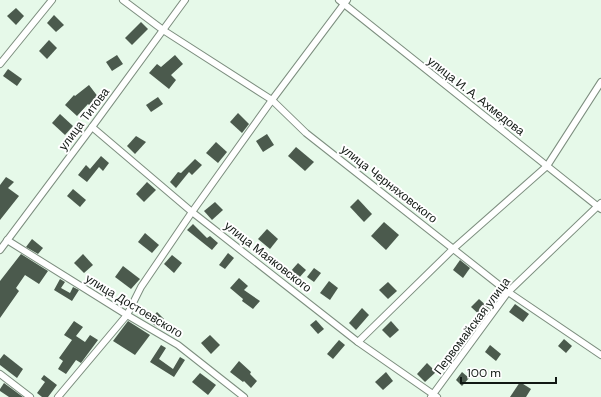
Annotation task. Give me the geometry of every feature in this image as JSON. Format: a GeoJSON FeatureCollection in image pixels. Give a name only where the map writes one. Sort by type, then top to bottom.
{"type":"FeatureCollection","features":[{"type":"Feature","properties":{"kind":"street"},"geometry":{"type":"LineString","coordinates":[[0,64],[52,0]]}},
{"type":"Feature","properties":{"kind":"street","name":"улица Черняховского"},"geometry":{"type":"LineString","coordinates":[[122,0],[164,30],[272,100],[306,133],[508,292],[601,355]]}},
{"type":"Feature","properties":{"kind":"street","name":"улица Титова"},"geometry":{"type":"LineString","coordinates":[[0,250],[164,30],[184,0]]}},
{"type":"Feature","properties":{"kind":"street"},"geometry":{"type":"LineString","coordinates":[[58,397],[127,315],[140,287],[343,2]]}},
{"type":"Feature","properties":{"kind":"street","name":"улица И. А. Ахмедова"},"geometry":{"type":"LineString","coordinates":[[343,2],[547,166],[600,206]]}},
{"type":"Feature","properties":{"kind":"street"},"geometry":{"type":"LineString","coordinates":[[358,342],[453,249],[547,166],[601,82]]}},
{"type":"Feature","properties":{"kind":"street","name":"улица Маяковского"},"geometry":{"type":"LineString","coordinates":[[92,127],[192,212],[358,342],[434,396]]}},
{"type":"Feature","properties":{"kind":"street","name":"Первомайская улица"},"geometry":{"type":"LineString","coordinates":[[434,396],[508,292],[600,206]]}},
{"type":"Feature","properties":{"kind":"street","name":"улица Достоевского"},"geometry":{"type":"LineString","coordinates":[[7,240],[178,345],[244,397]]}},
{"type":"Feature","properties":{"kind":"street"},"geometry":{"type":"LineString","coordinates":[[0,374],[30,397]]}},
{"type":"Feature","properties":{"kind":"building"},"geometry":{"type":"Polygon","coordinates":[[[16,8],[24,16],[16,25],[7,16],[16,8]]]}},
{"type":"Feature","properties":{"kind":"building"},"geometry":{"type":"Polygon","coordinates":[[[54,15],[64,25],[56,32],[47,23],[54,15]]]}},
{"type":"Feature","properties":{"kind":"building"},"geometry":{"type":"Polygon","coordinates":[[[141,22],[148,29],[132,45],[125,38],[141,22]]]}},
{"type":"Feature","properties":{"kind":"building"},"geometry":{"type":"Polygon","coordinates":[[[49,40],[57,48],[47,59],[39,51],[49,40]]]}},
{"type":"Feature","properties":{"kind":"building"},"geometry":{"type":"Polygon","coordinates":[[[117,55],[123,64],[112,71],[106,62],[117,55]]]}},
{"type":"Feature","properties":{"kind":"building"},"geometry":{"type":"Polygon","coordinates":[[[175,55],[183,64],[171,75],[176,80],[169,89],[149,73],[157,64],[161,67],[175,55]]]}},
{"type":"Feature","properties":{"kind":"building"},"geometry":{"type":"Polygon","coordinates":[[[8,69],[22,79],[17,86],[3,76],[8,69]]]}},
{"type":"Feature","properties":{"kind":"building"},"geometry":{"type":"Polygon","coordinates":[[[89,85],[102,102],[93,109],[88,104],[77,116],[65,105],[74,95],[75,96],[89,85]]]}},
{"type":"Feature","properties":{"kind":"building"},"geometry":{"type":"Polygon","coordinates":[[[158,97],[163,104],[151,112],[146,105],[158,97]]]}},
{"type":"Feature","properties":{"kind":"building"},"geometry":{"type":"Polygon","coordinates":[[[238,113],[249,124],[242,133],[230,122],[238,113]]]}},
{"type":"Feature","properties":{"kind":"building"},"geometry":{"type":"Polygon","coordinates":[[[60,114],[73,126],[65,135],[52,123],[60,114]]]}},
{"type":"Feature","properties":{"kind":"building"},"geometry":{"type":"Polygon","coordinates":[[[267,134],[274,145],[263,152],[256,141],[267,134]]]}},
{"type":"Feature","properties":{"kind":"building"},"geometry":{"type":"Polygon","coordinates":[[[136,136],[146,142],[135,154],[127,146],[136,136]]]}},
{"type":"Feature","properties":{"kind":"building"},"geometry":{"type":"Polygon","coordinates":[[[216,142],[227,152],[218,163],[206,153],[216,142]]]}},
{"type":"Feature","properties":{"kind":"building"},"geometry":{"type":"Polygon","coordinates":[[[296,147],[314,162],[305,171],[288,156],[296,147]]]}},
{"type":"Feature","properties":{"kind":"building"},"geometry":{"type":"Polygon","coordinates":[[[101,156],[109,163],[103,171],[99,167],[87,182],[78,175],[86,165],[90,169],[101,156]]]}},
{"type":"Feature","properties":{"kind":"building"},"geometry":{"type":"Polygon","coordinates":[[[195,159],[202,165],[192,175],[189,172],[176,188],[170,182],[178,172],[181,173],[195,159]]]}},
{"type":"Feature","properties":{"kind":"building"},"geometry":{"type":"Polygon","coordinates":[[[6,177],[14,182],[8,188],[19,196],[0,220],[0,185],[6,177]]]}},
{"type":"Feature","properties":{"kind":"building"},"geometry":{"type":"Polygon","coordinates":[[[147,182],[156,190],[144,202],[136,194],[147,182]]]}},
{"type":"Feature","properties":{"kind":"building"},"geometry":{"type":"Polygon","coordinates":[[[73,189],[86,200],[80,207],[67,196],[73,189]]]}},
{"type":"Feature","properties":{"kind":"building"},"geometry":{"type":"Polygon","coordinates":[[[358,199],[372,214],[364,222],[350,207],[358,199]]]}},
{"type":"Feature","properties":{"kind":"building"},"geometry":{"type":"Polygon","coordinates":[[[215,202],[223,210],[212,220],[204,211],[215,202]]]}},
{"type":"Feature","properties":{"kind":"building"},"geometry":{"type":"Polygon","coordinates":[[[384,222],[399,235],[386,250],[371,236],[384,222]]]}},
{"type":"Feature","properties":{"kind":"building"},"geometry":{"type":"Polygon","coordinates":[[[193,224],[207,238],[210,236],[218,243],[212,250],[187,230],[193,224]]]}},
{"type":"Feature","properties":{"kind":"building"},"geometry":{"type":"Polygon","coordinates":[[[267,229],[278,239],[270,249],[258,239],[267,229]]]}},
{"type":"Feature","properties":{"kind":"building"},"geometry":{"type":"Polygon","coordinates":[[[145,233],[159,245],[152,253],[138,242],[145,233]]]}},
{"type":"Feature","properties":{"kind":"building"},"geometry":{"type":"Polygon","coordinates":[[[32,239],[43,248],[38,254],[26,247],[32,239]]]}},
{"type":"Feature","properties":{"kind":"building"},"geometry":{"type":"Polygon","coordinates":[[[228,253],[234,258],[225,269],[219,265],[228,253]]]}},
{"type":"Feature","properties":{"kind":"building"},"geometry":{"type":"Polygon","coordinates":[[[21,254],[48,271],[39,284],[25,275],[16,288],[19,291],[0,318],[0,281],[21,254]]]}},
{"type":"Feature","properties":{"kind":"building"},"geometry":{"type":"Polygon","coordinates":[[[83,254],[93,265],[84,273],[74,263],[83,254]]]}},
{"type":"Feature","properties":{"kind":"building"},"geometry":{"type":"Polygon","coordinates":[[[172,255],[182,263],[174,273],[164,264],[172,255]]]}},
{"type":"Feature","properties":{"kind":"building"},"geometry":{"type":"Polygon","coordinates":[[[460,260],[470,268],[463,278],[453,270],[460,260]]]}},
{"type":"Feature","properties":{"kind":"building"},"geometry":{"type":"Polygon","coordinates":[[[298,263],[306,270],[298,279],[290,272],[298,263]]]}},
{"type":"Feature","properties":{"kind":"building"},"geometry":{"type":"Polygon","coordinates":[[[123,266],[140,279],[131,289],[115,277],[123,266]]]}},
{"type":"Feature","properties":{"kind":"building"},"geometry":{"type":"Polygon","coordinates":[[[314,268],[321,273],[314,282],[307,277],[314,268]]]}},
{"type":"Feature","properties":{"kind":"building"},"geometry":{"type":"Polygon","coordinates":[[[239,278],[248,286],[244,290],[260,301],[253,309],[242,301],[243,299],[230,288],[239,278]]]}},
{"type":"Feature","properties":{"kind":"building"},"geometry":{"type":"Polygon","coordinates":[[[60,279],[65,282],[61,288],[70,293],[73,287],[79,290],[72,301],[54,290],[60,279]]]}},
{"type":"Feature","properties":{"kind":"building"},"geometry":{"type":"Polygon","coordinates":[[[329,281],[338,288],[330,300],[320,293],[329,281]]]}},
{"type":"Feature","properties":{"kind":"building"},"geometry":{"type":"Polygon","coordinates":[[[388,282],[397,291],[388,299],[379,290],[388,282]]]}},
{"type":"Feature","properties":{"kind":"building"},"geometry":{"type":"Polygon","coordinates":[[[479,299],[490,309],[482,317],[471,307],[479,299]]]}},
{"type":"Feature","properties":{"kind":"building"},"geometry":{"type":"Polygon","coordinates":[[[515,304],[529,314],[523,322],[509,312],[515,304]]]}},
{"type":"Feature","properties":{"kind":"building"},"geometry":{"type":"Polygon","coordinates":[[[362,308],[369,315],[356,330],[349,323],[362,308]]]}},
{"type":"Feature","properties":{"kind":"building"},"geometry":{"type":"Polygon","coordinates":[[[157,312],[164,319],[157,327],[149,321],[157,312]]]}},
{"type":"Feature","properties":{"kind":"building"},"geometry":{"type":"Polygon","coordinates":[[[316,320],[324,329],[318,334],[310,325],[316,320]]]}},
{"type":"Feature","properties":{"kind":"building"},"geometry":{"type":"Polygon","coordinates":[[[74,321],[83,327],[76,336],[85,342],[90,335],[98,340],[81,363],[76,360],[66,374],[58,369],[63,361],[59,358],[72,340],[64,335],[74,321]]]}},
{"type":"Feature","properties":{"kind":"building"},"geometry":{"type":"Polygon","coordinates":[[[128,321],[150,335],[135,355],[113,341],[128,321]]]}},
{"type":"Feature","properties":{"kind":"building"},"geometry":{"type":"Polygon","coordinates":[[[391,321],[399,330],[390,338],[382,330],[391,321]]]}},
{"type":"Feature","properties":{"kind":"building"},"geometry":{"type":"Polygon","coordinates":[[[210,335],[220,345],[211,354],[201,343],[210,335]]]}},
{"type":"Feature","properties":{"kind":"building"},"geometry":{"type":"Polygon","coordinates":[[[564,339],[572,346],[566,353],[558,346],[564,339]]]}},
{"type":"Feature","properties":{"kind":"building"},"geometry":{"type":"Polygon","coordinates":[[[339,340],[345,345],[333,359],[327,354],[339,340]]]}},
{"type":"Feature","properties":{"kind":"building"},"geometry":{"type":"Polygon","coordinates":[[[161,345],[166,348],[159,359],[173,369],[180,357],[185,360],[174,377],[150,362],[161,345]]]}},
{"type":"Feature","properties":{"kind":"building"},"geometry":{"type":"Polygon","coordinates":[[[490,345],[501,354],[496,361],[485,352],[490,345]]]}},
{"type":"Feature","properties":{"kind":"building"},"geometry":{"type":"Polygon","coordinates":[[[4,354],[23,369],[17,378],[0,365],[0,359],[4,354]]]}},
{"type":"Feature","properties":{"kind":"building"},"geometry":{"type":"Polygon","coordinates":[[[239,361],[251,372],[250,374],[257,381],[251,388],[244,381],[243,382],[230,372],[239,361]]]}},
{"type":"Feature","properties":{"kind":"building"},"geometry":{"type":"Polygon","coordinates":[[[427,363],[436,372],[425,382],[417,374],[427,363]]]}},
{"type":"Feature","properties":{"kind":"building"},"geometry":{"type":"Polygon","coordinates":[[[386,372],[393,381],[383,390],[375,382],[386,372]]]}},
{"type":"Feature","properties":{"kind":"building"},"geometry":{"type":"Polygon","coordinates":[[[462,372],[469,378],[462,386],[456,380],[462,372]]]}},
{"type":"Feature","properties":{"kind":"building"},"geometry":{"type":"Polygon","coordinates":[[[200,373],[216,385],[208,395],[192,382],[200,373]]]}},
{"type":"Feature","properties":{"kind":"building"},"geometry":{"type":"Polygon","coordinates":[[[44,375],[57,385],[48,397],[42,397],[37,393],[45,382],[41,379],[44,375]]]}},
{"type":"Feature","properties":{"kind":"building"},"geometry":{"type":"Polygon","coordinates":[[[520,382],[531,389],[526,397],[510,397],[520,382]]]}},
{"type":"Feature","properties":{"kind":"building"},"geometry":{"type":"Polygon","coordinates":[[[4,383],[23,397],[9,397],[0,391],[4,383]]]}}]}
